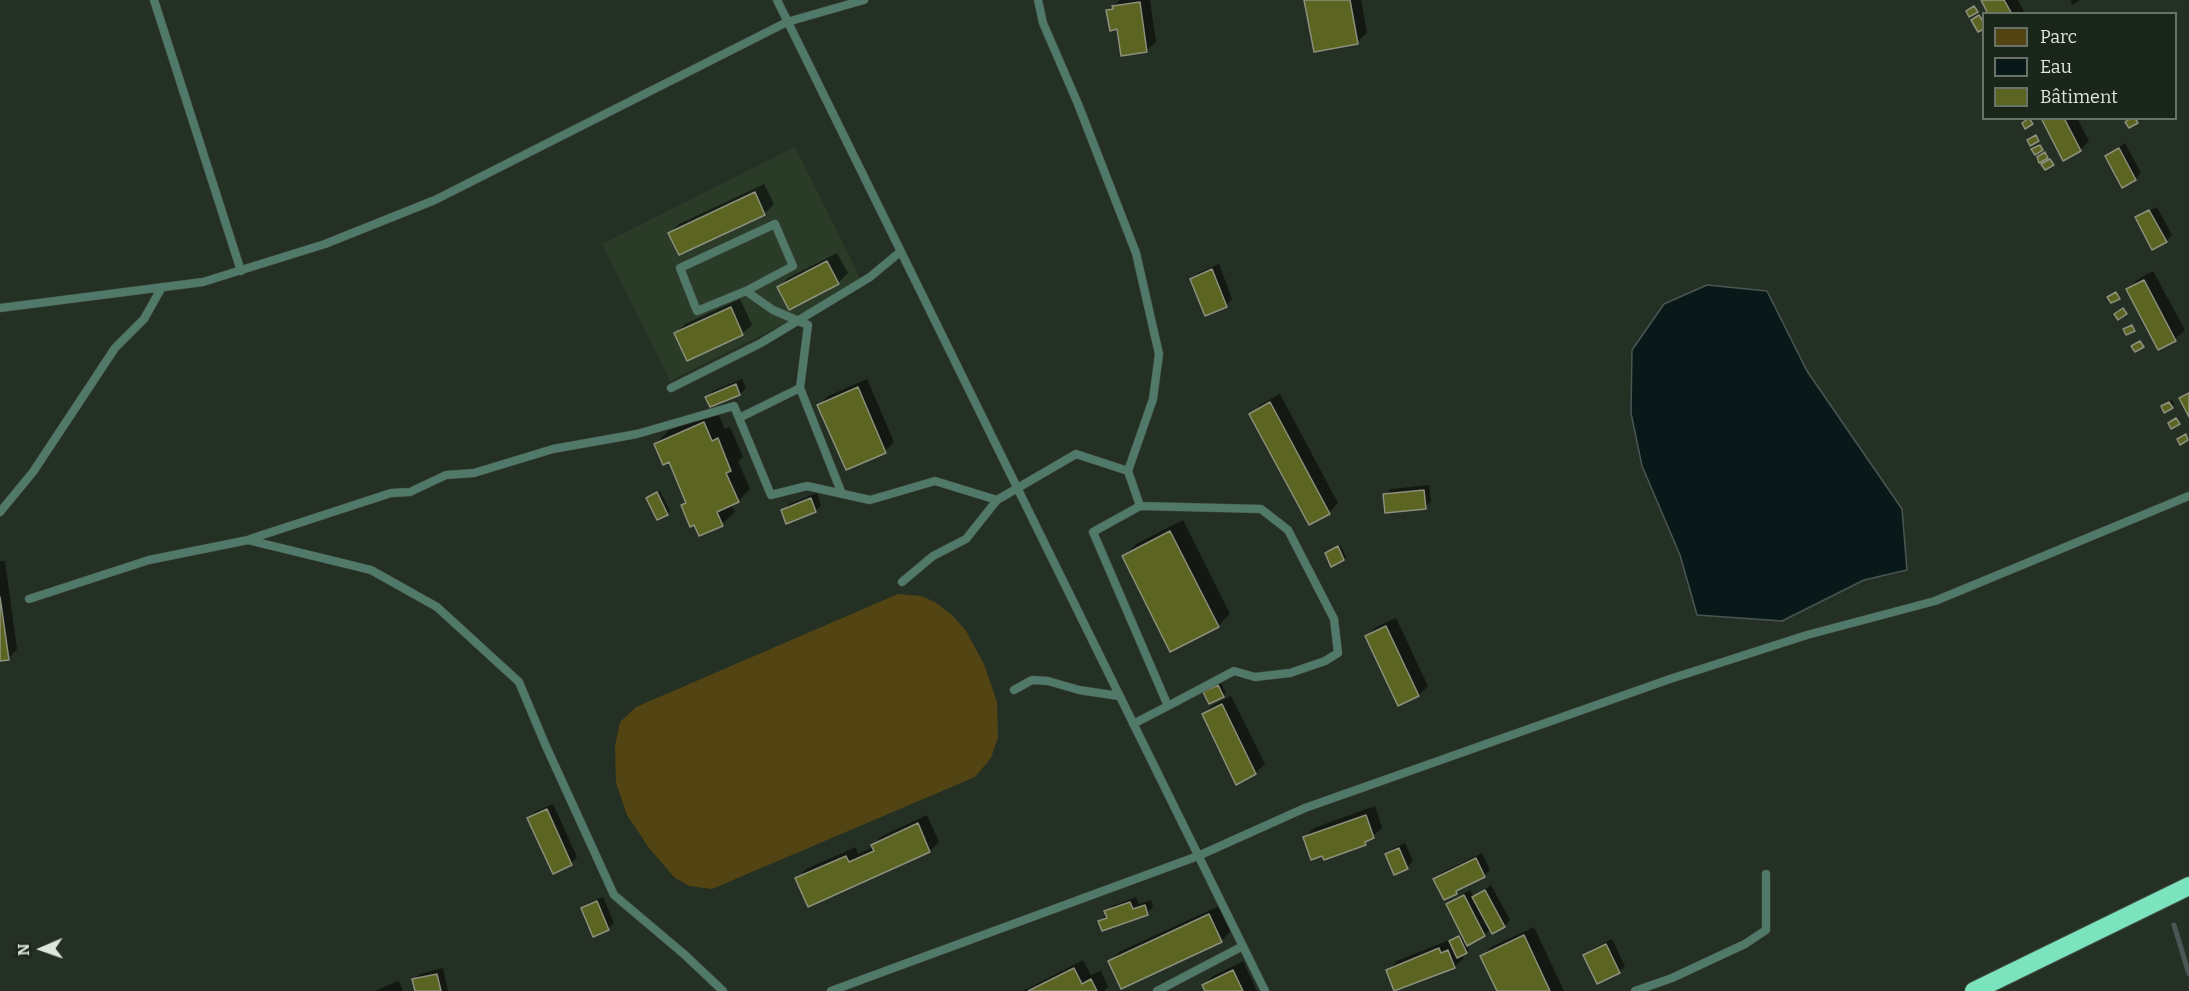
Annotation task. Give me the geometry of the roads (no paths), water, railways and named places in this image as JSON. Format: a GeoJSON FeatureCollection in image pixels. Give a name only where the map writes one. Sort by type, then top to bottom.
{"type":"FeatureCollection","features":[{"type":"Feature","properties":{"kind":"highway"},"geometry":{"type":"LineString","coordinates":[[1974,991],[2189,886]]}},
{"type":"Feature","properties":{"kind":"lane"},"geometry":{"type":"LineString","coordinates":[[154,0],[241,271]]}},
{"type":"Feature","properties":{"kind":"lane"},"geometry":{"type":"LineString","coordinates":[[777,0],[1265,991]]}},
{"type":"Feature","properties":{"kind":"lane"},"geometry":{"type":"LineString","coordinates":[[0,308],[203,282],[325,244],[435,200],[787,22],[864,0]]}},
{"type":"Feature","properties":{"kind":"lane"},"geometry":{"type":"LineString","coordinates":[[1038,0],[1043,23],[1136,253],[1160,354],[1153,399],[1128,471],[1140,506]]}},
{"type":"Feature","properties":{"kind":"lane"},"geometry":{"type":"LineString","coordinates":[[775,224],[793,266],[746,291],[697,311],[680,268],[775,224]]}},
{"type":"Feature","properties":{"kind":"lane"},"geometry":{"type":"LineString","coordinates":[[671,388],[761,343],[870,277],[900,252]]}},
{"type":"Feature","properties":{"kind":"lane"},"geometry":{"type":"LineString","coordinates":[[0,512],[33,472],[115,348],[144,319],[162,287]]}},
{"type":"Feature","properties":{"kind":"lane"},"geometry":{"type":"LineString","coordinates":[[746,291],[773,310],[808,325],[800,388],[842,494]]}},
{"type":"Feature","properties":{"kind":"lane"},"geometry":{"type":"LineString","coordinates":[[739,418],[800,388]]}},
{"type":"Feature","properties":{"kind":"lane"},"geometry":{"type":"LineString","coordinates":[[28,599],[149,560],[248,540],[391,493],[410,492],[446,475],[474,473],[553,449],[637,434],[734,406],[771,495],[807,486],[870,500],[935,481],[997,500]]}},
{"type":"Feature","properties":{"kind":"lane"},"geometry":{"type":"LineString","coordinates":[[902,582],[933,556],[966,539],[997,500],[1076,454],[1128,471]]}},
{"type":"Feature","properties":{"kind":"lane"},"geometry":{"type":"LineString","coordinates":[[831,991],[1198,856],[1305,808],[1670,679],[1807,635],[1935,601],[2189,496]]}},
{"type":"Feature","properties":{"kind":"lane"},"geometry":{"type":"LineString","coordinates":[[1133,724],[1168,706],[1234,671],[1255,677],[1290,672],[1325,661],[1338,653],[1334,619],[1288,530],[1261,509],[1140,506],[1093,532],[1168,706]]}},
{"type":"Feature","properties":{"kind":"lane"},"geometry":{"type":"LineString","coordinates":[[248,540],[371,570],[437,607],[519,682],[549,755],[614,895],[685,955],[723,991]]}},
{"type":"Feature","properties":{"kind":"lane"},"geometry":{"type":"LineString","coordinates":[[1014,690],[1032,680],[1048,681],[1079,690],[1119,696]]}},
{"type":"Feature","properties":{"kind":"lane"},"geometry":{"type":"LineString","coordinates":[[1635,991],[1693,969],[1745,944],[1766,930],[1766,874]]}},
{"type":"Feature","properties":{"kind":"lane"},"geometry":{"type":"LineString","coordinates":[[1157,991],[1243,946]]}},
{"type":"Feature","properties":{"kind":"water"},"geometry":{"type":"Polygon","coordinates":[[[1707,285],[1767,291],[1807,371],[1902,509],[1907,570],[1864,580],[1782,621],[1697,615],[1680,555],[1642,466],[1631,413],[1632,350],[1664,304],[1707,285]]]}},
{"type":"Feature","properties":{"kind":"waterway"},"geometry":{"type":"LineString","coordinates":[[2174,925],[2189,974]]}}]}
